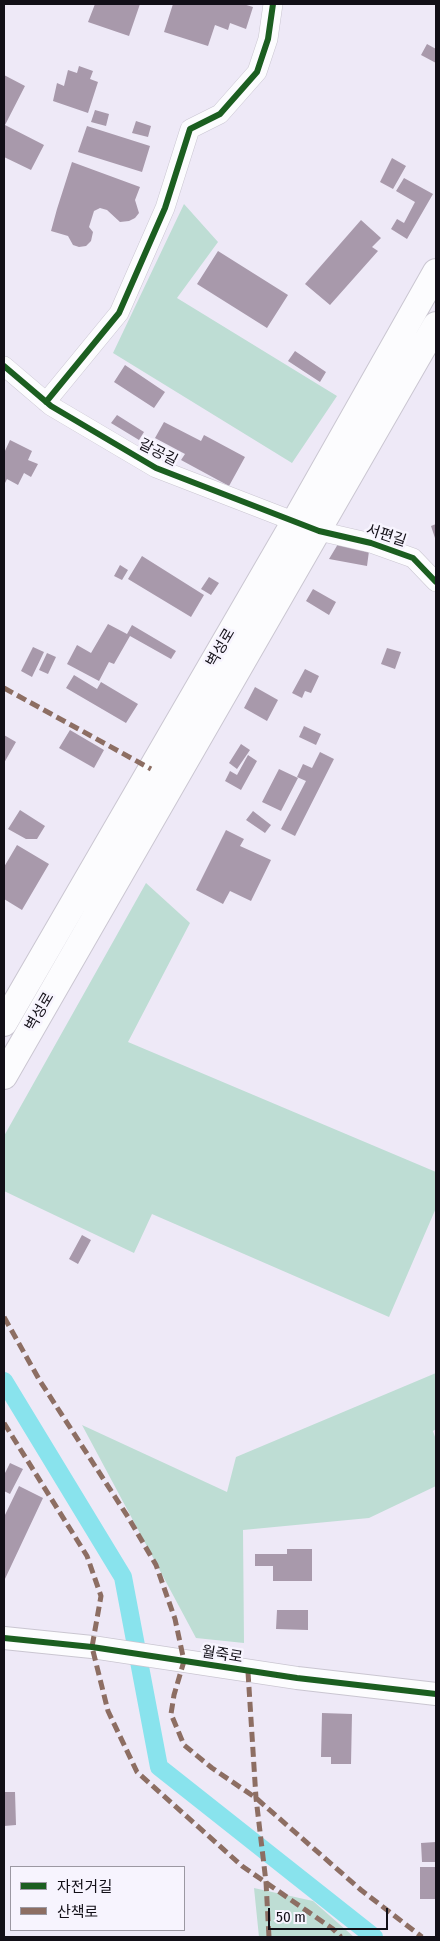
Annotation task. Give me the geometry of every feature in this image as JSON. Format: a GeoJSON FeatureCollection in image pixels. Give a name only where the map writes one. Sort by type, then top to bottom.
{"type":"FeatureCollection","features":[{"type":"Feature","properties":{"kind":"main road","name":"벽성로"},"geometry":{"type":"LineString","coordinates":[[4,1023],[295,521],[436,272]]}},
{"type":"Feature","properties":{"kind":"main road","name":"벽성로"},"geometry":{"type":"LineString","coordinates":[[4,1076],[436,325]]}},
{"type":"Feature","properties":{"kind":"street"},"geometry":{"type":"LineString","coordinates":[[46,402],[119,313],[165,208],[190,129],[220,114],[257,72],[268,39],[273,4]]}},
{"type":"Feature","properties":{"kind":"street","name":"갈공길"},"geometry":{"type":"LineString","coordinates":[[4,366],[46,402],[156,468],[318,530]]}},
{"type":"Feature","properties":{"kind":"street","name":"서편길"},"geometry":{"type":"LineString","coordinates":[[318,530],[371,543],[412,558],[436,582]]}},
{"type":"Feature","properties":{"kind":"street","name":"월죽로"},"geometry":{"type":"LineString","coordinates":[[4,1638],[50,1642],[268,1674],[436,1694]]}},
{"type":"Feature","properties":{"kind":"green space"},"geometry":{"type":"Polygon","coordinates":[[[184,204],[218,242],[177,298],[337,396],[292,463],[113,353],[184,204]]]}},
{"type":"Feature","properties":{"kind":"green space"},"geometry":{"type":"Polygon","coordinates":[[[146,883],[190,923],[128,1042],[436,1172],[436,1208],[389,1317],[152,1214],[134,1253],[4,1191],[4,1136],[146,883]]]}},
{"type":"Feature","properties":{"kind":"green space"},"geometry":{"type":"Polygon","coordinates":[[[436,1373],[436,1429],[433,1431],[436,1440],[436,1486],[369,1518],[243,1530],[244,1643],[196,1638],[82,1425],[227,1492],[236,1457],[436,1373]]]}},
{"type":"Feature","properties":{"kind":"green space"},"geometry":{"type":"Polygon","coordinates":[[[254,1888],[313,1901],[354,1937],[259,1937],[254,1888]]]}},
{"type":"Feature","properties":{"kind":"building"},"geometry":{"type":"Polygon","coordinates":[[[95,4],[140,4],[129,36],[88,22],[95,4]]]}},
{"type":"Feature","properties":{"kind":"building"},"geometry":{"type":"Polygon","coordinates":[[[173,4],[243,4],[253,7],[246,29],[230,23],[228,30],[215,25],[208,46],[164,32],[173,4]]]}},
{"type":"Feature","properties":{"kind":"building"},"geometry":{"type":"Polygon","coordinates":[[[427,44],[436,49],[436,63],[421,55],[427,44]]]}},
{"type":"Feature","properties":{"kind":"building"},"geometry":{"type":"Polygon","coordinates":[[[79,66],[93,71],[90,79],[98,82],[88,113],[53,101],[57,83],[64,86],[68,70],[77,73],[79,66]]]}},
{"type":"Feature","properties":{"kind":"building"},"geometry":{"type":"Polygon","coordinates":[[[4,75],[25,86],[5,125],[44,145],[31,170],[4,157],[4,75]]]}},
{"type":"Feature","properties":{"kind":"building"},"geometry":{"type":"Polygon","coordinates":[[[95,110],[109,114],[106,126],[91,122],[95,110]]]}},
{"type":"Feature","properties":{"kind":"building"},"geometry":{"type":"Polygon","coordinates":[[[136,121],[151,126],[148,137],[132,133],[136,121]]]}},
{"type":"Feature","properties":{"kind":"building"},"geometry":{"type":"Polygon","coordinates":[[[87,126],[150,146],[142,172],[78,152],[87,126]]]}},
{"type":"Feature","properties":{"kind":"building"},"geometry":{"type":"Polygon","coordinates":[[[392,158],[406,166],[393,189],[380,182],[392,158]]]}},
{"type":"Feature","properties":{"kind":"building"},"geometry":{"type":"Polygon","coordinates":[[[72,162],[140,187],[135,200],[139,213],[135,218],[120,222],[107,210],[100,208],[94,211],[89,227],[93,232],[91,241],[86,246],[79,247],[73,245],[68,236],[51,231],[72,162]]]}},
{"type":"Feature","properties":{"kind":"building"},"geometry":{"type":"Polygon","coordinates":[[[404,178],[433,194],[407,239],[391,229],[397,219],[404,223],[415,202],[396,191],[404,178]]]}},
{"type":"Feature","properties":{"kind":"building"},"geometry":{"type":"Polygon","coordinates":[[[361,220],[381,238],[372,247],[378,251],[330,305],[305,284],[361,220]]]}},
{"type":"Feature","properties":{"kind":"building"},"geometry":{"type":"Polygon","coordinates":[[[218,251],[288,295],[267,328],[197,284],[218,251]]]}},
{"type":"Feature","properties":{"kind":"building"},"geometry":{"type":"Polygon","coordinates":[[[295,351],[326,372],[320,382],[288,361],[295,351]]]}},
{"type":"Feature","properties":{"kind":"building"},"geometry":{"type":"Polygon","coordinates":[[[125,365],[165,392],[154,408],[114,382],[125,365]]]}},
{"type":"Feature","properties":{"kind":"building"},"geometry":{"type":"Polygon","coordinates":[[[117,415],[144,432],[139,440],[111,423],[117,415]]]}},
{"type":"Feature","properties":{"kind":"building"},"geometry":{"type":"Polygon","coordinates":[[[164,422],[201,441],[204,435],[245,457],[229,486],[181,460],[185,454],[155,438],[164,422]]]}},
{"type":"Feature","properties":{"kind":"building"},"geometry":{"type":"Polygon","coordinates":[[[10,440],[32,451],[28,460],[38,464],[31,477],[24,473],[18,485],[7,479],[4,485],[4,453],[10,440]]]}},
{"type":"Feature","properties":{"kind":"building"},"geometry":{"type":"Polygon","coordinates":[[[436,524],[436,541],[431,526],[436,524]]]}},
{"type":"Feature","properties":{"kind":"building"},"geometry":{"type":"Polygon","coordinates":[[[338,544],[369,551],[367,566],[329,559],[338,544]]]}},
{"type":"Feature","properties":{"kind":"building"},"geometry":{"type":"Polygon","coordinates":[[[142,556],[204,595],[191,617],[128,579],[142,556]]]}},
{"type":"Feature","properties":{"kind":"building"},"geometry":{"type":"Polygon","coordinates":[[[120,565],[128,570],[122,580],[114,576],[120,565]]]}},
{"type":"Feature","properties":{"kind":"building"},"geometry":{"type":"Polygon","coordinates":[[[209,577],[219,583],[211,595],[201,589],[209,577]]]}},
{"type":"Feature","properties":{"kind":"building"},"geometry":{"type":"Polygon","coordinates":[[[313,589],[336,602],[329,615],[306,601],[313,589]]]}},
{"type":"Feature","properties":{"kind":"building"},"geometry":{"type":"Polygon","coordinates":[[[108,624],[127,634],[132,625],[176,651],[171,659],[130,636],[114,664],[109,662],[99,681],[67,664],[77,645],[91,653],[108,624]]]}},
{"type":"Feature","properties":{"kind":"building"},"geometry":{"type":"Polygon","coordinates":[[[33,647],[44,652],[32,677],[21,671],[33,647]]]}},
{"type":"Feature","properties":{"kind":"building"},"geometry":{"type":"Polygon","coordinates":[[[387,648],[401,652],[395,669],[381,664],[387,648]]]}},
{"type":"Feature","properties":{"kind":"building"},"geometry":{"type":"Polygon","coordinates":[[[47,653],[56,657],[48,674],[39,670],[47,653]]]}},
{"type":"Feature","properties":{"kind":"building"},"geometry":{"type":"Polygon","coordinates":[[[305,669],[319,676],[311,693],[305,691],[302,698],[292,693],[305,669]]]}},
{"type":"Feature","properties":{"kind":"building"},"geometry":{"type":"Polygon","coordinates":[[[74,675],[97,689],[101,682],[138,704],[126,723],[66,688],[74,675]]]}},
{"type":"Feature","properties":{"kind":"building"},"geometry":{"type":"Polygon","coordinates":[[[255,687],[278,700],[267,721],[244,708],[255,687]]]}},
{"type":"Feature","properties":{"kind":"building"},"geometry":{"type":"Polygon","coordinates":[[[304,726],[321,734],[316,745],[299,737],[304,726]]]}},
{"type":"Feature","properties":{"kind":"building"},"geometry":{"type":"Polygon","coordinates":[[[70,730],[104,750],[94,768],[59,748],[70,730]]]}},
{"type":"Feature","properties":{"kind":"building"},"geometry":{"type":"Polygon","coordinates":[[[4,735],[16,742],[4,763],[4,735]]]}},
{"type":"Feature","properties":{"kind":"building"},"geometry":{"type":"Polygon","coordinates":[[[241,744],[250,750],[237,769],[229,763],[241,744]]]}},
{"type":"Feature","properties":{"kind":"building"},"geometry":{"type":"Polygon","coordinates":[[[320,752],[334,759],[295,836],[281,829],[306,781],[297,777],[303,764],[312,768],[320,752]]]}},
{"type":"Feature","properties":{"kind":"building"},"geometry":{"type":"Polygon","coordinates":[[[248,755],[257,761],[241,790],[225,781],[230,771],[237,775],[248,755]]]}},
{"type":"Feature","properties":{"kind":"building"},"geometry":{"type":"Polygon","coordinates":[[[279,769],[298,778],[281,811],[262,802],[279,769]]]}},
{"type":"Feature","properties":{"kind":"building"},"geometry":{"type":"Polygon","coordinates":[[[20,810],[45,826],[37,839],[26,839],[8,829],[20,810]]]}},
{"type":"Feature","properties":{"kind":"building"},"geometry":{"type":"Polygon","coordinates":[[[253,811],[271,825],[265,833],[246,820],[253,811]]]}},
{"type":"Feature","properties":{"kind":"building"},"geometry":{"type":"Polygon","coordinates":[[[226,830],[244,839],[240,846],[271,860],[251,901],[230,891],[223,904],[196,890],[226,830]]]}},
{"type":"Feature","properties":{"kind":"building"},"geometry":{"type":"Polygon","coordinates":[[[17,845],[49,864],[22,910],[4,899],[4,867],[17,845]]]}},
{"type":"Feature","properties":{"kind":"building"},"geometry":{"type":"Polygon","coordinates":[[[82,1235],[91,1240],[78,1264],[69,1259],[82,1235]]]}},
{"type":"Feature","properties":{"kind":"building"},"geometry":{"type":"Polygon","coordinates":[[[10,1463],[23,1469],[10,1494],[4,1491],[4,1475],[10,1463]]]}},
{"type":"Feature","properties":{"kind":"building"},"geometry":{"type":"Polygon","coordinates":[[[19,1486],[43,1498],[4,1581],[4,1517],[19,1486]]]}},
{"type":"Feature","properties":{"kind":"building"},"geometry":{"type":"Polygon","coordinates":[[[287,1549],[312,1549],[312,1581],[273,1581],[273,1566],[255,1566],[255,1554],[287,1554],[287,1549]]]}},
{"type":"Feature","properties":{"kind":"building"},"geometry":{"type":"Polygon","coordinates":[[[277,1610],[308,1610],[308,1630],[276,1629],[277,1610]]]}},
{"type":"Feature","properties":{"kind":"building"},"geometry":{"type":"Polygon","coordinates":[[[322,1713],[352,1714],[351,1764],[331,1764],[331,1757],[321,1757],[322,1713]]]}},
{"type":"Feature","properties":{"kind":"building"},"geometry":{"type":"Polygon","coordinates":[[[4,1792],[15,1792],[16,1825],[4,1826],[4,1792]]]}},
{"type":"Feature","properties":{"kind":"building"},"geometry":{"type":"Polygon","coordinates":[[[436,1842],[436,1862],[422,1862],[421,1843],[436,1842]]]}},
{"type":"Feature","properties":{"kind":"building"},"geometry":{"type":"Polygon","coordinates":[[[420,1867],[436,1867],[436,1899],[420,1899],[420,1867]]]}},
{"type":"Feature","properties":{"kind":"waterway"},"geometry":{"type":"LineString","coordinates":[[4,1381],[123,1577],[159,1767],[374,1937]]}},
{"type":"Feature","properties":{"kind":"marked path"},"geometry":{"type":"LineString","coordinates":[[4,688],[151,769]]}},
{"type":"Feature","properties":{"kind":"marked path"},"geometry":{"type":"LineString","coordinates":[[4,1317],[40,1381],[128,1517],[156,1565],[175,1619],[184,1661],[174,1695],[171,1714],[184,1745],[212,1768],[256,1798],[361,1890],[422,1937]]}},
{"type":"Feature","properties":{"kind":"marked path"},"geometry":{"type":"LineString","coordinates":[[4,1423],[87,1556],[101,1596],[92,1647],[108,1711],[137,1772],[242,1866],[333,1929],[341,1937]]}},
{"type":"Feature","properties":{"kind":"marked path"},"geometry":{"type":"LineString","coordinates":[[248,1672],[256,1798],[266,1882],[269,1937]]}},
{"type":"Feature","properties":{"kind":"cycle path"},"geometry":{"type":"LineString","coordinates":[[46,402],[119,313],[165,208],[190,129],[220,114],[257,72],[268,39],[273,4]]}},
{"type":"Feature","properties":{"kind":"cycle path"},"geometry":{"type":"LineString","coordinates":[[4,366],[51,406],[156,468],[319,531],[371,543],[413,558],[436,582]]}},
{"type":"Feature","properties":{"kind":"cycle path"},"geometry":{"type":"LineString","coordinates":[[4,1638],[92,1647],[297,1678],[436,1694]]}}]}
